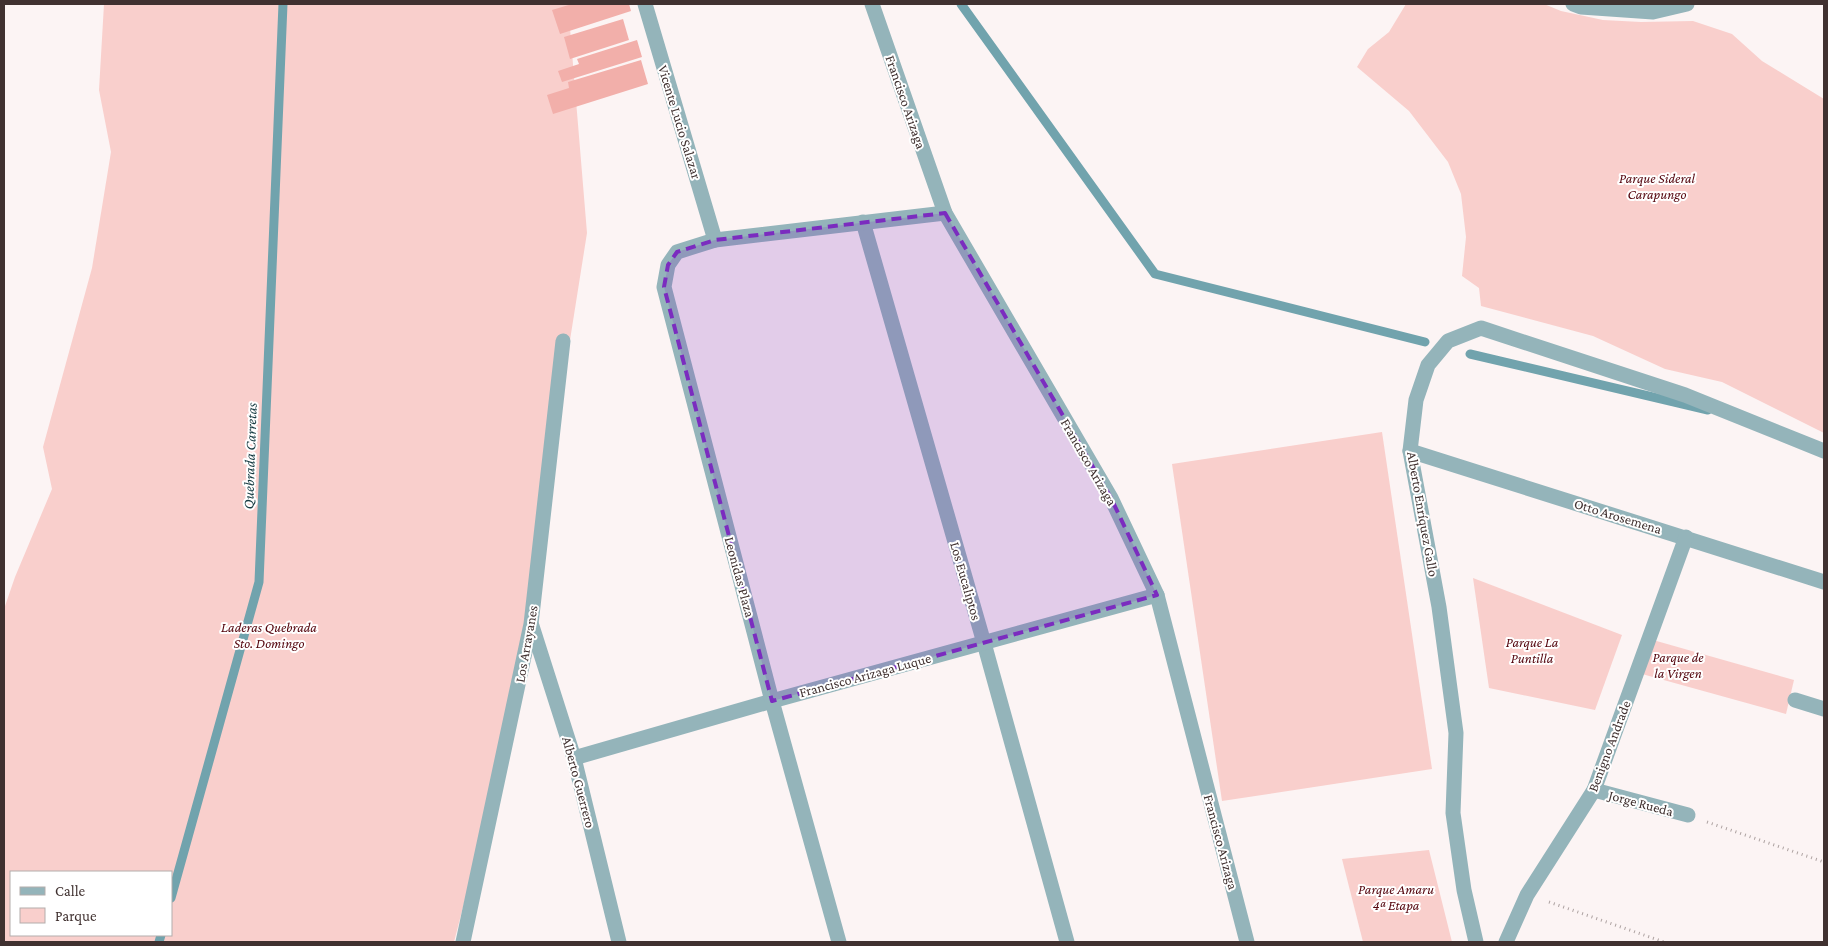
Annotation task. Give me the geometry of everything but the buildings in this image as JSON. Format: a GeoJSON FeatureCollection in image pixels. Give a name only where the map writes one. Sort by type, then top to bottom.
{"type":"FeatureCollection","features":[{"type":"Feature","properties":{"kind":"street","name":"Vicente Lucio Salazar"},"geometry":{"type":"LineString","coordinates":[[645,4],[715,240]]}},
{"type":"Feature","properties":{"kind":"street","name":"Francisco Arizaga"},"geometry":{"type":"LineString","coordinates":[[872,4],[945,213],[1110,498],[1157,595],[1247,942]]}},
{"type":"Feature","properties":{"kind":"street"},"geometry":{"type":"LineString","coordinates":[[1572,4],[1581,7],[1653,12],[1687,4]]}},
{"type":"Feature","properties":{"kind":"street","name":"Leonidas Plaza"},"geometry":{"type":"LineString","coordinates":[[839,942],[772,701],[664,287],[668,265],[677,252],[715,240],[945,213]]}},
{"type":"Feature","properties":{"kind":"street","name":"Los Eucaliptos"},"geometry":{"type":"LineString","coordinates":[[863,222],[984,643],[1067,942]]}},
{"type":"Feature","properties":{"kind":"street","name":"Alberto Enríquez Gallo"},"geometry":{"type":"LineString","coordinates":[[1476,942],[1464,890],[1453,813],[1455,723],[1439,607],[1410,451],[1416,400],[1428,365],[1448,341],[1481,328],[1685,396],[1824,451]]}},
{"type":"Feature","properties":{"kind":"street","name":"Los Arrayanes"},"geometry":{"type":"LineString","coordinates":[[464,942],[531,624],[563,341]]}},
{"type":"Feature","properties":{"kind":"street","name":"Otto Arosemena"},"geometry":{"type":"LineString","coordinates":[[1410,451],[1824,582]]}},
{"type":"Feature","properties":{"kind":"street","name":"Benigno Andrade"},"geometry":{"type":"LineString","coordinates":[[1506,942],[1527,895],[1594,790],[1686,537]]}},
{"type":"Feature","properties":{"kind":"street","name":"Francisco Arizaga Luque"},"geometry":{"type":"LineString","coordinates":[[574,758],[772,701],[1157,595]]}},
{"type":"Feature","properties":{"kind":"street","name":"Alberto Guerrero"},"geometry":{"type":"LineString","coordinates":[[531,624],[574,758],[619,942]]}},
{"type":"Feature","properties":{"kind":"street"},"geometry":{"type":"LineString","coordinates":[[1795,700],[1824,709]]}},
{"type":"Feature","properties":{"kind":"street","name":"Jorge Rueda"},"geometry":{"type":"LineString","coordinates":[[1594,790],[1688,815]]}},
{"type":"Feature","properties":{"kind":"path"},"geometry":{"type":"LineString","coordinates":[[1688,815],[1824,862]]}},
{"type":"Feature","properties":{"kind":"path"},"geometry":{"type":"LineString","coordinates":[[1527,895],[1664,942]]}},
{"type":"Feature","properties":{"kind":"highlighted area"},"geometry":{"type":"Polygon","coordinates":[[[945,213],[1111,498],[1157,595],[772,701],[664,287],[668,265],[677,252],[715,240],[945,213]]]}},
{"type":"Feature","properties":{"kind":"green space","name":"Laderas Quebrada Sto. Domingo"},"geometry":{"type":"Polygon","coordinates":[[[104,4],[568,4],[587,233],[540,529],[530,647],[454,942],[4,942],[4,609],[15,577],[52,489],[43,447],[92,268],[111,152],[99,90],[104,4]]]}},
{"type":"Feature","properties":{"kind":"green space","name":"Parque Sideral Carapungo"},"geometry":{"type":"Polygon","coordinates":[[[1406,4],[1544,4],[1561,11],[1603,20],[1641,22],[1693,21],[1732,34],[1762,61],[1824,99],[1824,433],[1722,382],[1665,369],[1593,336],[1481,306],[1479,288],[1462,276],[1466,237],[1461,194],[1448,162],[1409,111],[1357,67],[1368,49],[1389,32],[1406,4]]]}},
{"type":"Feature","properties":{"kind":"green space"},"geometry":{"type":"Polygon","coordinates":[[[1382,432],[1432,769],[1222,801],[1172,464],[1382,432]]]}},
{"type":"Feature","properties":{"kind":"green space","name":"Parque La Puntilla"},"geometry":{"type":"Polygon","coordinates":[[[1473,578],[1622,635],[1595,710],[1489,688],[1473,578]]]}},
{"type":"Feature","properties":{"kind":"green space","name":"Parque de la Virgen"},"geometry":{"type":"Polygon","coordinates":[[[1653,640],[1794,680],[1786,714],[1642,674],[1653,640]]]}},
{"type":"Feature","properties":{"kind":"green space","name":"Parque Amaru 4ª Etapa"},"geometry":{"type":"Polygon","coordinates":[[[1429,850],[1452,942],[1363,942],[1342,859],[1429,850]]]}},
{"type":"Feature","properties":{"kind":"waterway","name":"Quebrada Carretas"},"geometry":{"type":"LineString","coordinates":[[172,894],[259,582],[283,4]]}},
{"type":"Feature","properties":{"kind":"waterway"},"geometry":{"type":"LineString","coordinates":[[961,4],[1155,274],[1425,342]]}},
{"type":"Feature","properties":{"kind":"waterway"},"geometry":{"type":"LineString","coordinates":[[1470,354],[1708,410]]}},
{"type":"Feature","properties":{"kind":"waterway","name":"Quebrada Carretas"},"geometry":{"type":"LineString","coordinates":[[159,942],[161,936]]}}]}
